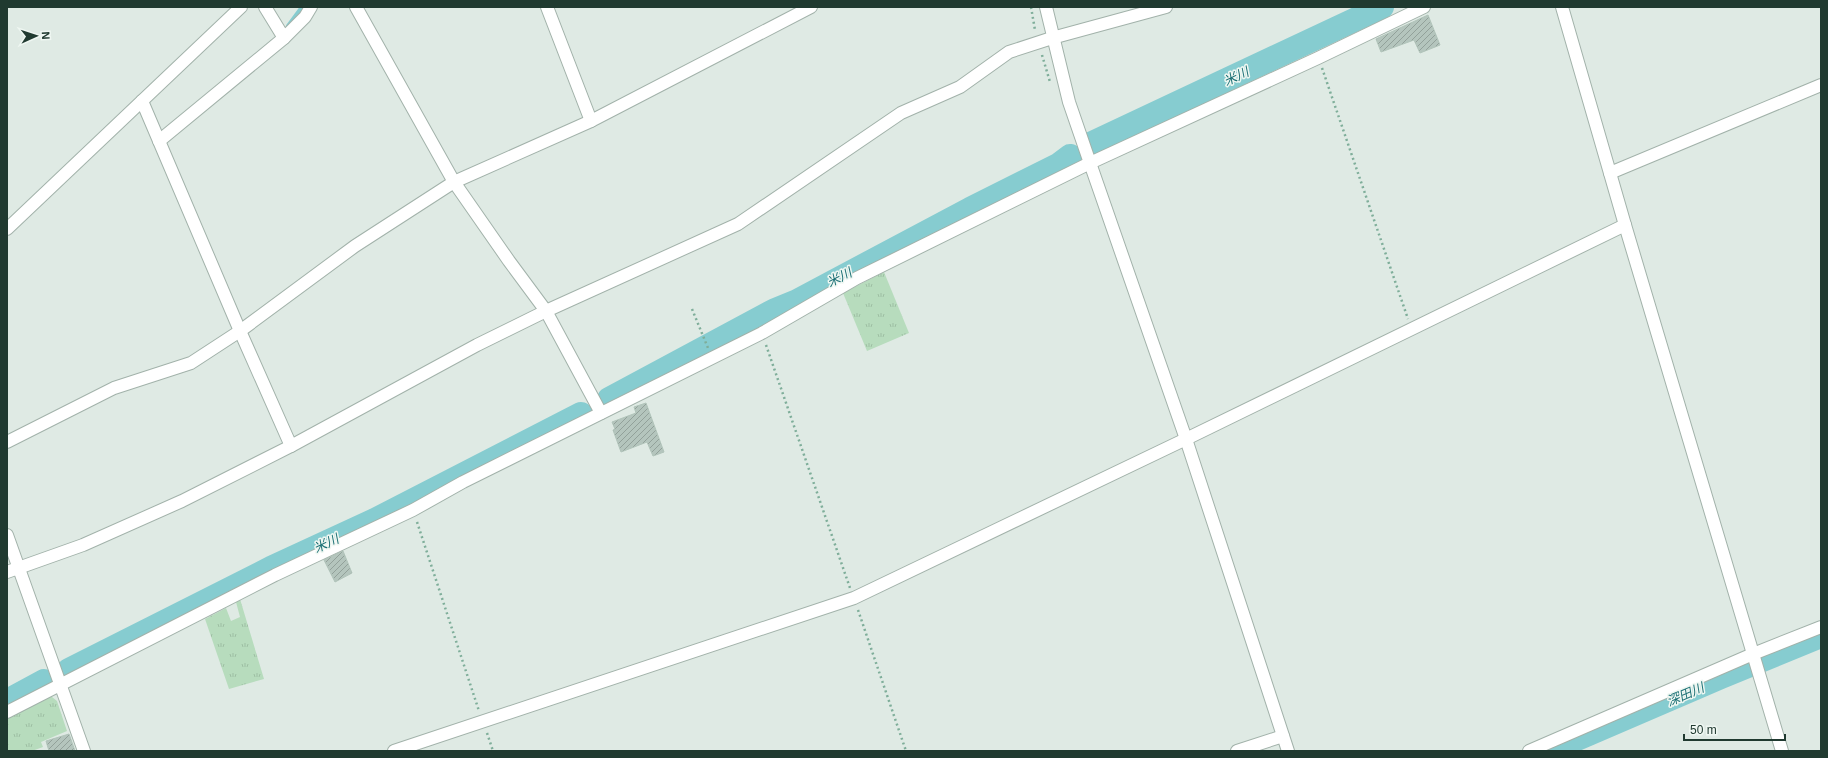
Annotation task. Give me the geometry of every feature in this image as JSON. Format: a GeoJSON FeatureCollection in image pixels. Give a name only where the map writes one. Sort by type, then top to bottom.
{"type":"FeatureCollection","features":[{"type":"Feature","properties":{"kind":"street"},"geometry":{"type":"LineString","coordinates":[[7,229],[241,7]]}},
{"type":"Feature","properties":{"kind":"street"},"geometry":{"type":"LineString","coordinates":[[264,7],[284,38]]}},
{"type":"Feature","properties":{"kind":"street"},"geometry":{"type":"LineString","coordinates":[[159,141],[284,38],[305,17],[311,7]]}},
{"type":"Feature","properties":{"kind":"street"},"geometry":{"type":"LineString","coordinates":[[356,7],[454,182],[546,311],[601,413]]}},
{"type":"Feature","properties":{"kind":"street"},"geometry":{"type":"LineString","coordinates":[[547,7],[592,121]]}},
{"type":"Feature","properties":{"kind":"street"},"geometry":{"type":"LineString","coordinates":[[7,442],[114,388],[191,363],[240,331],[356,246],[454,182],[592,121],[793,11],[811,7]]}},
{"type":"Feature","properties":{"kind":"street"},"geometry":{"type":"LineString","coordinates":[[1046,7],[1052,38],[1069,102],[1186,439],[1288,751]]}},
{"type":"Feature","properties":{"kind":"street"},"geometry":{"type":"LineString","coordinates":[[7,572],[97,539],[182,501],[291,446],[477,345],[546,311],[738,224],[901,113],[960,87],[1009,52],[1052,38],[1166,7]]}},
{"type":"Feature","properties":{"kind":"street"},"geometry":{"type":"LineString","coordinates":[[7,712],[275,575],[413,510],[463,482],[762,333],[857,278],[1090,163],[1318,58],[1424,7]]}},
{"type":"Feature","properties":{"kind":"street"},"geometry":{"type":"LineString","coordinates":[[1562,7],[1625,225],[1782,751]]}},
{"type":"Feature","properties":{"kind":"street"},"geometry":{"type":"LineString","coordinates":[[1610,173],[1821,85]]}},
{"type":"Feature","properties":{"kind":"street"},"geometry":{"type":"LineString","coordinates":[[142,101],[240,331],[291,446]]}},
{"type":"Feature","properties":{"kind":"street"},"geometry":{"type":"LineString","coordinates":[[394,751],[854,598],[1186,439],[1625,225]]}},
{"type":"Feature","properties":{"kind":"street"},"geometry":{"type":"LineString","coordinates":[[7,535],[62,685],[84,751]]}},
{"type":"Feature","properties":{"kind":"street"},"geometry":{"type":"LineString","coordinates":[[1530,751],[1753,654],[1821,627]]}},
{"type":"Feature","properties":{"kind":"street"},"geometry":{"type":"LineString","coordinates":[[1237,751],[1283,736]]}},
{"type":"Feature","properties":{"kind":"path"},"geometry":{"type":"LineString","coordinates":[[1318,58],[1411,329]]}},
{"type":"Feature","properties":{"kind":"path"},"geometry":{"type":"LineString","coordinates":[[692,309],[706,343]]}},
{"type":"Feature","properties":{"kind":"path"},"geometry":{"type":"LineString","coordinates":[[762,333],[906,751]]}},
{"type":"Feature","properties":{"kind":"path"},"geometry":{"type":"LineString","coordinates":[[413,510],[493,751]]}},
{"type":"Feature","properties":{"kind":"green space"},"geometry":{"type":"Polygon","coordinates":[[[884,272],[909,333],[867,351],[843,293],[884,272]]]}},
{"type":"Feature","properties":{"kind":"green space"},"geometry":{"type":"Polygon","coordinates":[[[240,599],[264,679],[229,689],[205,619],[226,608],[231,621],[240,617],[236,602],[240,599]]]}},
{"type":"Feature","properties":{"kind":"green space"},"geometry":{"type":"Polygon","coordinates":[[[44,697],[52,697],[57,701],[67,731],[41,742],[43,747],[32,751],[7,751],[7,716],[44,697]]]}},
{"type":"Feature","properties":{"kind":"building"},"geometry":{"type":"Polygon","coordinates":[[[1428,15],[1440,45],[1420,53],[1414,40],[1381,52],[1376,39],[1428,15]]]}},
{"type":"Feature","properties":{"kind":"building"},"geometry":{"type":"Polygon","coordinates":[[[646,403],[664,452],[653,456],[647,442],[621,452],[613,430],[615,429],[612,422],[636,413],[634,407],[646,403]]]}},
{"type":"Feature","properties":{"kind":"building"},"geometry":{"type":"Polygon","coordinates":[[[343,551],[352,573],[335,582],[324,560],[343,551]]]}},
{"type":"Feature","properties":{"kind":"building"},"geometry":{"type":"Polygon","coordinates":[[[69,734],[75,751],[49,751],[46,741],[69,734]]]}},
{"type":"Feature","properties":{"kind":"waterway"},"geometry":{"type":"LineString","coordinates":[[288,26],[302,7]]}},
{"type":"Feature","properties":{"kind":"waterway","name":"米川"},"geometry":{"type":"LineString","coordinates":[[1090,144],[1382,7]]}},
{"type":"Feature","properties":{"kind":"waterway","name":"米川"},"geometry":{"type":"LineString","coordinates":[[609,399],[775,310],[797,301],[970,209],[1058,165],[1070,156]]}},
{"type":"Feature","properties":{"kind":"waterway","name":"米川"},"geometry":{"type":"LineString","coordinates":[[69,670],[271,568],[375,520],[581,414]]}},
{"type":"Feature","properties":{"kind":"waterway","name":"深田川"},"geometry":{"type":"LineString","coordinates":[[1549,751],[1821,636]]}},
{"type":"Feature","properties":{"kind":"waterway","name":"米川"},"geometry":{"type":"LineString","coordinates":[[7,701],[44,681]]}}]}
